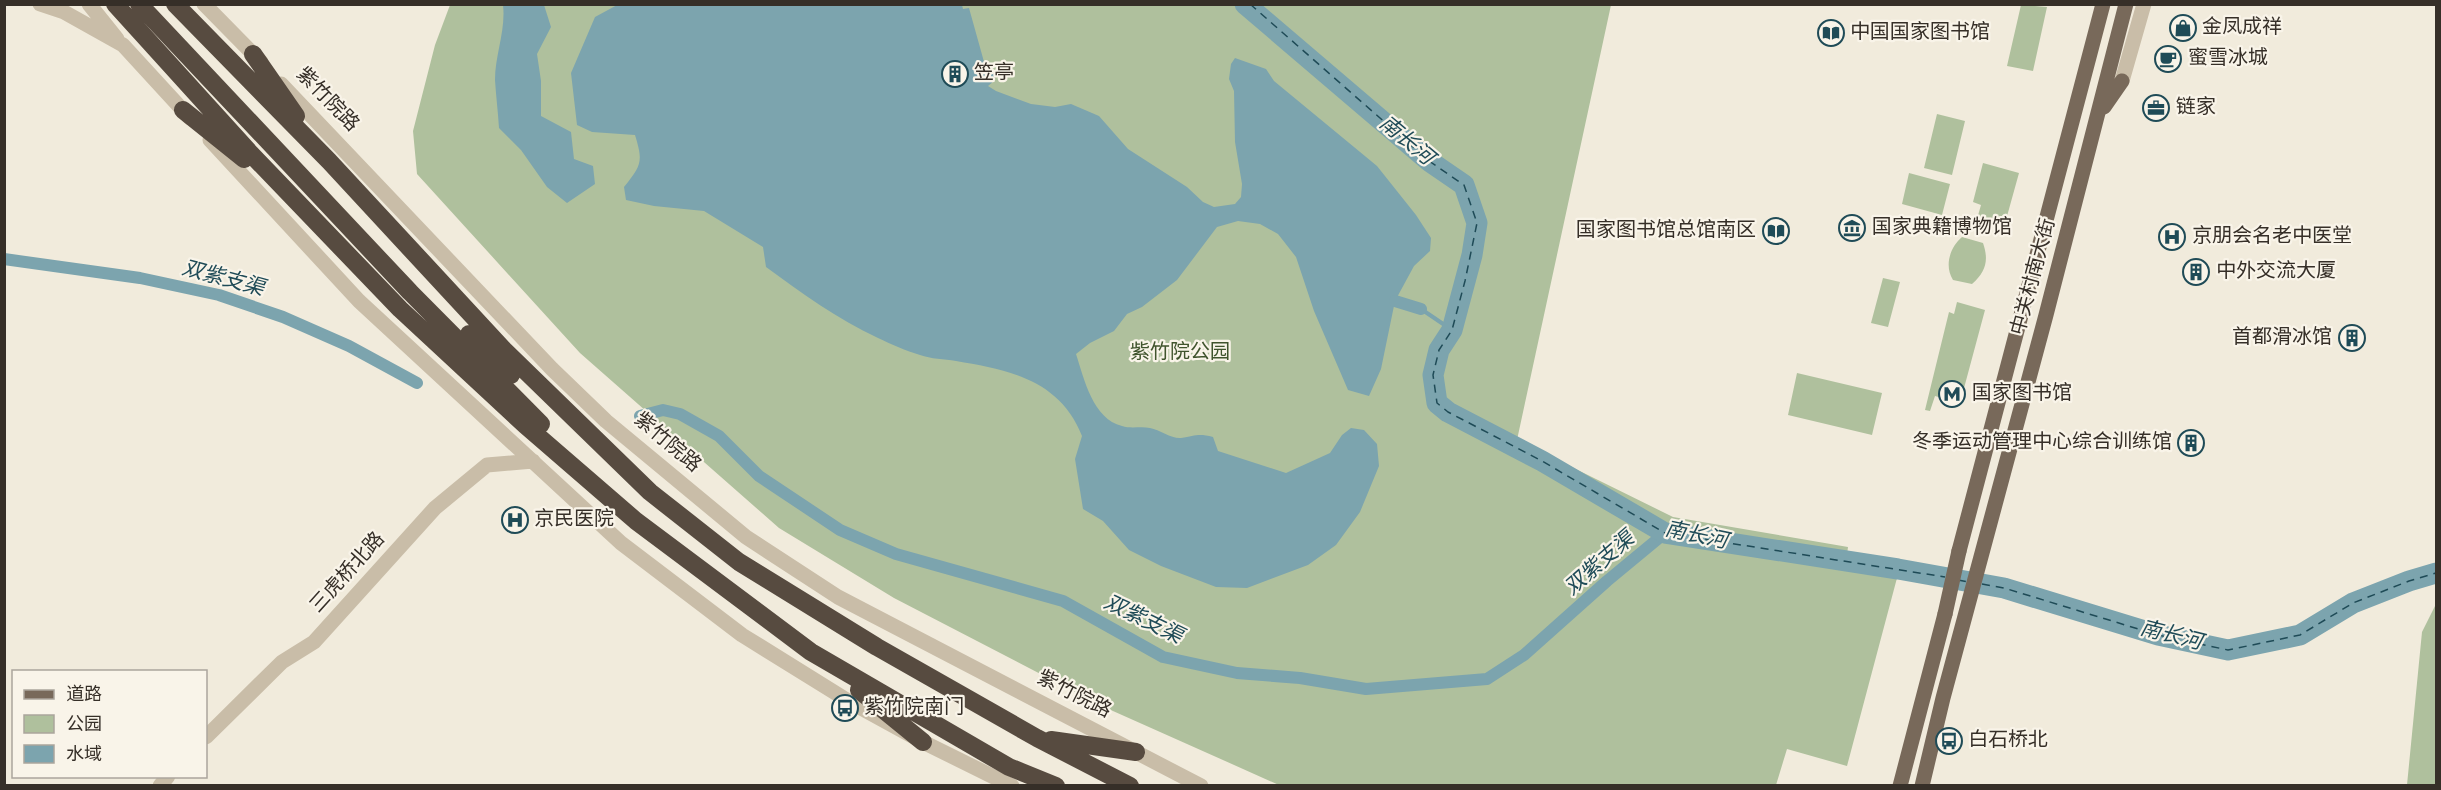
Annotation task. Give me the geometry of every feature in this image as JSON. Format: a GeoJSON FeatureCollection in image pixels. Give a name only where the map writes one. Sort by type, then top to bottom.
{"type":"FeatureCollection","features":[{"type":"Feature","properties":{"kind":"highway"},"geometry":{"type":"LineString","coordinates":[[116,4],[296,201],[400,309],[525,425],[636,521],[811,652],[923,742]]}},
{"type":"Feature","properties":{"kind":"highway"},"geometry":{"type":"LineString","coordinates":[[139,4],[411,292],[593,474],[636,521]]}},
{"type":"Feature","properties":{"kind":"highway"},"geometry":{"type":"LineString","coordinates":[[154,4],[418,285],[582,443],[650,492]]}},
{"type":"Feature","properties":{"kind":"highway","name":"紫竹院路"},"geometry":{"type":"LineString","coordinates":[[175,4],[329,161],[505,351],[650,492],[739,562],[877,647],[1037,738],[1131,786]]}},
{"type":"Feature","properties":{"kind":"highway"},"geometry":{"type":"LineString","coordinates":[[253,54],[329,161]]}},
{"type":"Feature","properties":{"kind":"highway"},"geometry":{"type":"LineString","coordinates":[[183,110],[296,201]]}},
{"type":"Feature","properties":{"kind":"highway"},"geometry":{"type":"LineString","coordinates":[[811,652],[1040,786]]}},
{"type":"Feature","properties":{"kind":"highway"},"geometry":{"type":"LineString","coordinates":[[1037,738],[1136,752]]}},
{"type":"Feature","properties":{"kind":"highway"},"geometry":{"type":"LineString","coordinates":[[1009,767],[1056,786]]}},
{"type":"Feature","properties":{"kind":"main road","name":"中关村南大街"},"geometry":{"type":"LineString","coordinates":[[1922,786],[2126,4]]}},
{"type":"Feature","properties":{"kind":"main road","name":"中关村南大街"},"geometry":{"type":"LineString","coordinates":[[1900,786],[2100,9]]}},
{"type":"Feature","properties":{"kind":"main road"},"geometry":{"type":"LineString","coordinates":[[2097,117],[2122,81]]}},
{"type":"Feature","properties":{"kind":"street"},"geometry":{"type":"LineString","coordinates":[[40,4],[63,12],[123,45]]}},
{"type":"Feature","properties":{"kind":"street"},"geometry":{"type":"LineString","coordinates":[[89,4],[123,45],[359,301],[621,543],[742,635],[850,702],[923,742],[985,780],[1012,786]]}},
{"type":"Feature","properties":{"kind":"street","name":"紫竹院路"},"geometry":{"type":"LineString","coordinates":[[204,4],[552,369],[606,421],[746,537],[838,597],[1201,786]]}},
{"type":"Feature","properties":{"kind":"street"},"geometry":{"type":"LineString","coordinates":[[2122,81],[2144,4]]}},
{"type":"Feature","properties":{"kind":"street","name":"三虎桥北路"},"geometry":{"type":"LineString","coordinates":[[207,736],[282,662],[314,642],[435,508],[487,465],[533,461]]}},
{"type":"Feature","properties":{"kind":"green space","name":"紫竹院公园"},"geometry":{"type":"Polygon","coordinates":[[[450,5],[1611,5],[1517,440],[1673,517],[1848,547],[1845,570],[1897,578],[1847,766],[1787,749],[1776,785],[1279,785],[1104,707],[894,598],[779,528],[580,353],[417,174],[413,131],[435,45],[450,5]]]}},
{"type":"Feature","properties":{"kind":"green space"},"geometry":{"type":"Polygon","coordinates":[[[2021,5],[2047,7],[2033,71],[2007,66],[2021,5]]]}},
{"type":"Feature","properties":{"kind":"green space"},"geometry":{"type":"Polygon","coordinates":[[[1937,114],[1965,121],[1952,175],[1924,168],[1937,114]]]}},
{"type":"Feature","properties":{"kind":"green space"},"geometry":{"type":"Polygon","coordinates":[[[1983,163],[2019,173],[2004,227],[1977,219],[1981,205],[1973,202],[1983,163]]]}},
{"type":"Feature","properties":{"kind":"green space"},"geometry":{"type":"Polygon","coordinates":[[[1909,173],[1950,184],[1942,215],[1902,204],[1909,173]]]}},
{"type":"Feature","properties":{"kind":"green space"},"geometry":{"type":"Polygon","coordinates":[[[1962,237],[1983,243],[1985,249],[1985,265],[1972,284],[1953,280],[1950,275],[1950,257],[1954,246],[1962,237]]]}},
{"type":"Feature","properties":{"kind":"green space"},"geometry":{"type":"Polygon","coordinates":[[[1883,278],[1900,282],[1888,327],[1871,323],[1883,278]]]}},
{"type":"Feature","properties":{"kind":"green space"},"geometry":{"type":"Polygon","coordinates":[[[1957,302],[1985,310],[1960,403],[1935,396],[1930,411],[1925,410],[1949,312],[1954,314],[1957,302]]]}},
{"type":"Feature","properties":{"kind":"green space"},"geometry":{"type":"Polygon","coordinates":[[[1797,373],[1882,393],[1872,435],[1788,415],[1797,373]]]}},
{"type":"Feature","properties":{"kind":"green space"},"geometry":{"type":"Polygon","coordinates":[[[2436,604],[2436,785],[2407,785],[2422,632],[2436,604]]]}},
{"type":"Feature","properties":{"kind":"water"},"geometry":{"type":"Polygon","coordinates":[[[619,4],[962,5],[963,9],[969,8],[986,69],[994,73],[995,80],[988,86],[1031,104],[1055,107],[1071,104],[1099,116],[1128,149],[1187,187],[1203,202],[1214,207],[1235,204],[1241,197],[1242,184],[1235,142],[1234,91],[1229,79],[1231,64],[1235,58],[1266,69],[1274,81],[1377,166],[1416,215],[1431,238],[1430,251],[1414,266],[1395,301],[1381,369],[1369,396],[1348,390],[1314,311],[1296,257],[1278,234],[1260,224],[1238,221],[1217,227],[1177,280],[1142,307],[1127,314],[1114,331],[1090,343],[1076,354],[1091,397],[1097,407],[1112,422],[1125,427],[1150,428],[1177,438],[1200,435],[1213,437],[1218,451],[1286,473],[1330,453],[1342,435],[1351,428],[1364,430],[1377,444],[1379,466],[1360,512],[1336,545],[1308,565],[1247,588],[1216,587],[1161,566],[1129,550],[1103,521],[1083,509],[1075,459],[1082,436],[1072,417],[1046,390],[1013,374],[915,353],[863,331],[820,305],[766,267],[763,247],[704,211],[654,206],[626,200],[624,187],[638,168],[640,157],[635,135],[592,132],[577,125],[571,73],[595,17],[619,4]]]}},
{"type":"Feature","properties":{"kind":"water"},"geometry":{"type":"Polygon","coordinates":[[[503,5],[544,5],[551,27],[537,54],[541,81],[541,116],[571,132],[574,159],[593,166],[595,184],[567,203],[547,187],[521,150],[499,128],[495,80],[503,24],[503,5]]]}},
{"type":"Feature","properties":{"kind":"waterway","name":"南长河"},"geometry":{"type":"LineString","coordinates":[[1245,4],[1429,161],[1464,185],[1477,223],[1472,255],[1452,330],[1439,350],[1433,375],[1437,403],[1448,412],[1542,461],[1665,533],[2004,588],[2158,635],[2228,650],[2300,635],[2353,603],[2436,573]]}},
{"type":"Feature","properties":{"kind":"waterway","name":"双紫支渠"},"geometry":{"type":"LineString","coordinates":[[4,259],[140,278],[219,295],[283,317],[349,346],[417,383]]}},
{"type":"Feature","properties":{"kind":"waterway"},"geometry":{"type":"LineString","coordinates":[[1395,301],[1421,309]]}},
{"type":"Feature","properties":{"kind":"waterway"},"geometry":{"type":"LineString","coordinates":[[1421,309],[1452,330]]}},
{"type":"Feature","properties":{"kind":"waterway","name":"双紫支渠"},"geometry":{"type":"LineString","coordinates":[[640,416],[663,410],[680,414],[719,436],[759,476],[840,530],[896,554],[1063,601],[1163,657],[1237,673],[1300,678],[1366,689],[1487,679],[1524,655],[1665,533]]}},
{"type":"Feature","properties":{"kind":"ferry route"},"geometry":{"type":"LineString","coordinates":[[1250,4],[1429,161],[1464,185],[1477,223],[1452,330],[1439,350],[1433,375],[1437,403],[1448,412],[1542,461],[1665,533],[1945,577]]}},
{"type":"Feature","properties":{"kind":"ferry route"},"geometry":{"type":"LineString","coordinates":[[1982,584],[2004,588],[2158,635],[2228,650],[2300,635],[2353,603],[2436,573]]}},
{"type":"Feature","properties":{"kind":"ferry route"},"geometry":{"type":"LineString","coordinates":[[1958,580],[1968,582]]}},
{"type":"Feature","properties":{"kind":"place","name":"金凤成祥"},"geometry":{"type":"Point","coordinates":[2183,28]}},
{"type":"Feature","properties":{"kind":"place","name":"中国国家图书馆"},"geometry":{"type":"Point","coordinates":[1831,33]}},
{"type":"Feature","properties":{"kind":"place","name":"蜜雪冰城"},"geometry":{"type":"Point","coordinates":[2168,59]}},
{"type":"Feature","properties":{"kind":"place","name":"笠亭"},"geometry":{"type":"Point","coordinates":[955,74]}},
{"type":"Feature","properties":{"kind":"place","name":"链家"},"geometry":{"type":"Point","coordinates":[2156,108]}},
{"type":"Feature","properties":{"kind":"place","name":"国家典籍博物馆"},"geometry":{"type":"Point","coordinates":[1852,228]}},
{"type":"Feature","properties":{"kind":"place","name":"国家图书馆总馆南区"},"geometry":{"type":"Point","coordinates":[1776,231]}},
{"type":"Feature","properties":{"kind":"place","name":"京朋会名老中医堂"},"geometry":{"type":"Point","coordinates":[2172,237]}},
{"type":"Feature","properties":{"kind":"place","name":"中外交流大厦"},"geometry":{"type":"Point","coordinates":[2196,272]}},
{"type":"Feature","properties":{"kind":"place","name":"首都滑冰馆"},"geometry":{"type":"Point","coordinates":[2352,338]}},
{"type":"Feature","properties":{"kind":"place","name":"国家图书馆"},"geometry":{"type":"Point","coordinates":[1952,394]}},
{"type":"Feature","properties":{"kind":"place","name":"冬季运动管理中心综合训练馆"},"geometry":{"type":"Point","coordinates":[2191,443]}},
{"type":"Feature","properties":{"kind":"place","name":"京民医院"},"geometry":{"type":"Point","coordinates":[515,520]}},
{"type":"Feature","properties":{"kind":"place","name":"紫竹院南门"},"geometry":{"type":"Point","coordinates":[845,708]}},
{"type":"Feature","properties":{"kind":"place","name":"白石桥北"},"geometry":{"type":"Point","coordinates":[1949,741]}}]}
